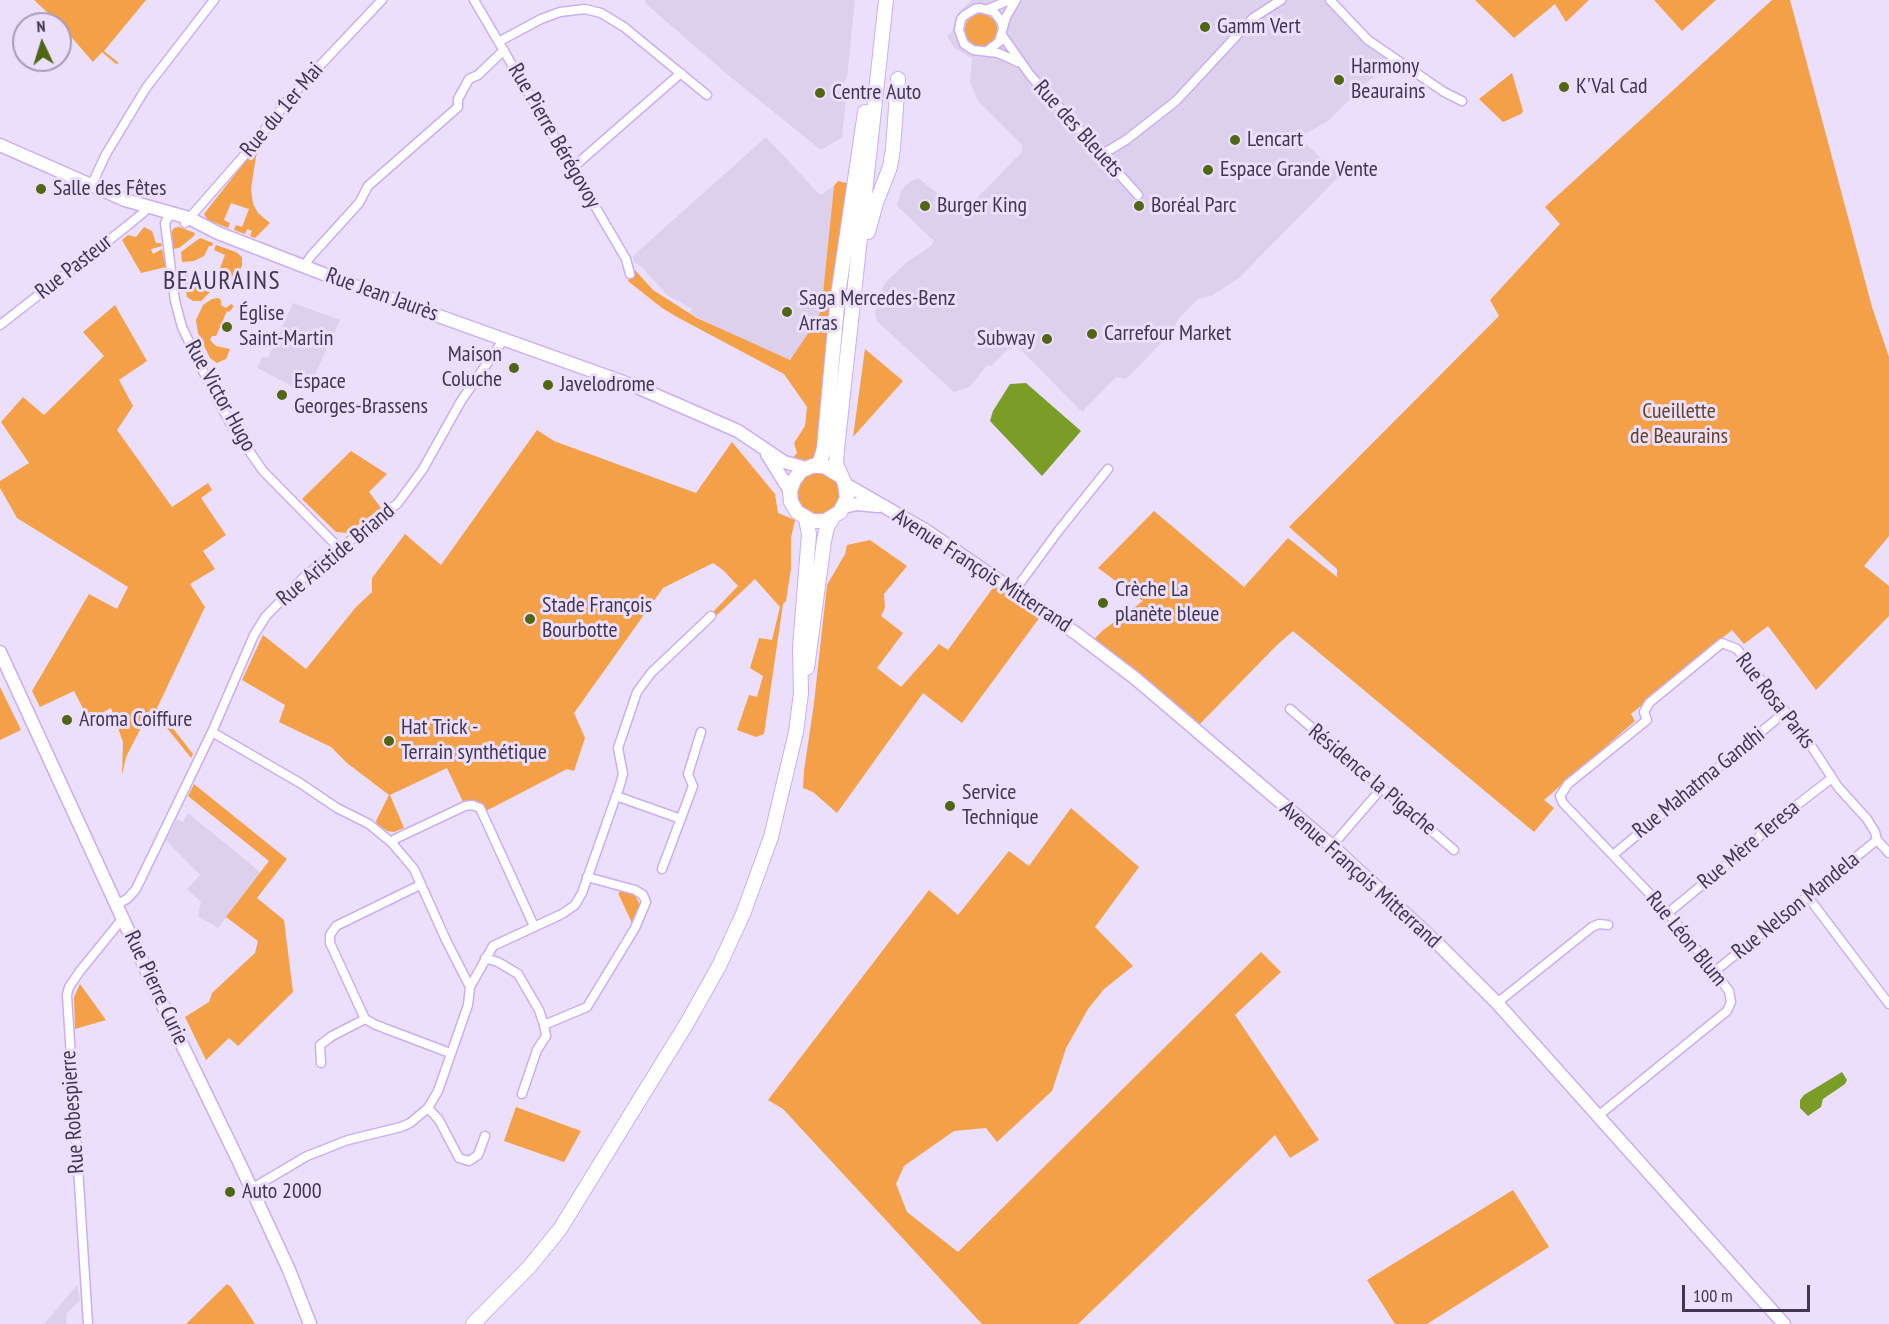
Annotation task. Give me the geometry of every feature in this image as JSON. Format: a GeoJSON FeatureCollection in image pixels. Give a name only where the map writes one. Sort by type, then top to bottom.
{"type":"FeatureCollection","features":[{"type":"Feature","properties":{"kind":"main road"},"geometry":{"type":"LineString","coordinates":[[790,491],[794,480],[821,459],[824,448],[838,295],[871,73],[879,0]]}},
{"type":"Feature","properties":{"kind":"main road"},"geometry":{"type":"LineString","coordinates":[[473,1324],[530,1266],[560,1229],[687,1023],[719,966],[743,914],[771,837],[790,762],[809,654],[827,527],[843,507],[847,498],[836,464],[837,449],[886,0]]}},
{"type":"Feature","properties":{"kind":"main road"},"geometry":{"type":"LineString","coordinates":[[855,292],[863,264],[869,225],[890,167],[898,79]]}},
{"type":"Feature","properties":{"kind":"main road"},"geometry":{"type":"LineString","coordinates":[[0,145],[145,210],[187,221]]}},
{"type":"Feature","properties":{"kind":"main road","name":"Rue Jean Jaurès"},"geometry":{"type":"LineString","coordinates":[[187,221],[304,266],[583,366],[738,431],[784,462],[812,467]]}},
{"type":"Feature","properties":{"kind":"main road"},"geometry":{"type":"LineString","coordinates":[[763,448],[790,491],[794,507],[806,519],[819,522],[832,519]]}},
{"type":"Feature","properties":{"kind":"main road"},"geometry":{"type":"LineString","coordinates":[[812,467],[830,468],[842,479]]}},
{"type":"Feature","properties":{"kind":"main road","name":"Avenue François Mitterrand"},"geometry":{"type":"LineString","coordinates":[[842,479],[882,507],[925,530],[1016,590],[1136,679],[1332,846],[1420,927],[1498,1004],[1784,1324]]}},
{"type":"Feature","properties":{"kind":"main road"},"geometry":{"type":"LineString","coordinates":[[843,507],[857,504],[882,507]]}},
{"type":"Feature","properties":{"kind":"main road"},"geometry":{"type":"LineString","coordinates":[[801,693],[801,648],[809,534],[806,519]]}},
{"type":"Feature","properties":{"kind":"main road","name":"Rue Pierre Curie"},"geometry":{"type":"LineString","coordinates":[[0,652],[289,1270],[310,1324]]}},
{"type":"Feature","properties":{"kind":"street"},"geometry":{"type":"LineString","coordinates":[[91,186],[106,154],[146,88],[214,0]]}},
{"type":"Feature","properties":{"kind":"street","name":"Rue du 1er Mai"},"geometry":{"type":"LineString","coordinates":[[187,221],[248,151],[293,94],[382,0]]}},
{"type":"Feature","properties":{"kind":"street","name":"Rue Pierre Bérégovoy"},"geometry":{"type":"LineString","coordinates":[[474,0],[626,259],[630,274]]}},
{"type":"Feature","properties":{"kind":"street"},"geometry":{"type":"LineString","coordinates":[[988,9],[1010,0]]}},
{"type":"Feature","properties":{"kind":"street"},"geometry":{"type":"LineString","coordinates":[[987,51],[999,42],[1008,11],[1016,0]]}},
{"type":"Feature","properties":{"kind":"street"},"geometry":{"type":"LineString","coordinates":[[1101,155],[1126,140],[1176,101],[1253,18],[1281,0]]}},
{"type":"Feature","properties":{"kind":"street"},"geometry":{"type":"LineString","coordinates":[[1330,0],[1368,40],[1444,92],[1462,101]]}},
{"type":"Feature","properties":{"kind":"street"},"geometry":{"type":"LineString","coordinates":[[1002,31],[998,16],[988,9],[980,8],[969,11],[961,19],[959,30],[967,47],[1005,56],[1020,63]]}},
{"type":"Feature","properties":{"kind":"street"},"geometry":{"type":"LineString","coordinates":[[304,266],[359,203],[368,186],[458,107],[458,99],[469,79],[478,75],[502,46],[546,16],[585,9],[601,13],[612,19],[707,95]]}},
{"type":"Feature","properties":{"kind":"street","name":"Rue des Bleuets"},"geometry":{"type":"LineString","coordinates":[[1002,31],[1020,63],[1138,195]]}},
{"type":"Feature","properties":{"kind":"street"},"geometry":{"type":"LineString","coordinates":[[571,166],[578,163],[681,73]]}},
{"type":"Feature","properties":{"kind":"street","name":"Rue Pasteur"},"geometry":{"type":"LineString","coordinates":[[0,325],[145,210]]}},
{"type":"Feature","properties":{"kind":"street","name":"Rue Victor Hugo"},"geometry":{"type":"LineString","coordinates":[[169,216],[165,223],[166,235],[178,312],[186,336],[210,385],[230,423],[263,471],[339,548]]}},
{"type":"Feature","properties":{"kind":"street","name":"Rue Aristide Briand"},"geometry":{"type":"LineString","coordinates":[[117,904],[127,899],[136,889],[212,732],[254,635],[266,616],[304,577],[398,503],[423,469],[461,401],[504,339]]}},
{"type":"Feature","properties":{"kind":"street"},"geometry":{"type":"LineString","coordinates":[[1016,590],[1059,530],[1108,469]]}},
{"type":"Feature","properties":{"kind":"street"},"geometry":{"type":"LineString","coordinates":[[251,1189],[307,1156],[348,1140],[410,1123],[428,1108],[438,1091],[468,1005],[470,987],[493,946],[562,914],[575,905],[620,785],[622,774],[618,748],[637,692],[651,674],[711,616]]}},
{"type":"Feature","properties":{"kind":"street","name":"Rue Rosa Parks"},"geometry":{"type":"LineString","coordinates":[[1563,803],[1560,796],[1568,784],[1647,720],[1644,712],[1649,703],[1722,644],[1737,649],[1808,741],[1832,778],[1867,819],[1877,840],[1889,854]]}},
{"type":"Feature","properties":{"kind":"street","name":"Résidence la Pigache"},"geometry":{"type":"LineString","coordinates":[[1290,709],[1454,850]]}},
{"type":"Feature","properties":{"kind":"street","name":"Rue Mahatma Gandhi"},"geometry":{"type":"LineString","coordinates":[[1612,855],[1785,712]]}},
{"type":"Feature","properties":{"kind":"street"},"geometry":{"type":"LineString","coordinates":[[212,732],[300,783],[322,799],[369,824],[392,843],[414,870],[470,987]]}},
{"type":"Feature","properties":{"kind":"street"},"geometry":{"type":"LineString","coordinates":[[662,869],[693,786],[688,774],[701,732]]}},
{"type":"Feature","properties":{"kind":"street","name":"Rue Mère Teresa"},"geometry":{"type":"LineString","coordinates":[[1668,913],[1755,842],[1767,828],[1832,778]]}},
{"type":"Feature","properties":{"kind":"street"},"geometry":{"type":"LineString","coordinates":[[1332,846],[1381,789]]}},
{"type":"Feature","properties":{"kind":"street"},"geometry":{"type":"LineString","coordinates":[[616,796],[681,819]]}},
{"type":"Feature","properties":{"kind":"street","name":"Rue Léon Blum"},"geometry":{"type":"LineString","coordinates":[[1563,803],[1668,913],[1729,992],[1731,1002],[1727,1011],[1598,1116]]}},
{"type":"Feature","properties":{"kind":"street"},"geometry":{"type":"LineString","coordinates":[[392,843],[395,838],[465,806],[472,805],[480,808],[534,926]]}},
{"type":"Feature","properties":{"kind":"street","name":"Rue Nelson Mandela"},"geometry":{"type":"LineString","coordinates":[[1714,972],[1877,840]]}},
{"type":"Feature","properties":{"kind":"street"},"geometry":{"type":"LineString","coordinates":[[544,1025],[587,1007],[635,928],[646,902],[643,895],[635,890],[587,877]]}},
{"type":"Feature","properties":{"kind":"street"},"geometry":{"type":"LineString","coordinates":[[420,885],[336,926],[330,935],[330,943],[366,1019],[450,1053]]}},
{"type":"Feature","properties":{"kind":"street"},"geometry":{"type":"LineString","coordinates":[[1808,897],[1889,1004]]}},
{"type":"Feature","properties":{"kind":"street","name":"Rue Robespierre"},"geometry":{"type":"LineString","coordinates":[[88,1324],[66,1002],[69,987],[123,918]]}},
{"type":"Feature","properties":{"kind":"street"},"geometry":{"type":"LineString","coordinates":[[1498,1004],[1592,927],[1599,924],[1608,925]]}},
{"type":"Feature","properties":{"kind":"street"},"geometry":{"type":"LineString","coordinates":[[485,958],[498,962],[518,975],[544,1025],[546,1036],[537,1050],[522,1094]]}},
{"type":"Feature","properties":{"kind":"street"},"geometry":{"type":"LineString","coordinates":[[321,1063],[320,1045],[332,1036],[366,1019]]}},
{"type":"Feature","properties":{"kind":"street"},"geometry":{"type":"LineString","coordinates":[[428,1108],[439,1120],[459,1158],[469,1161],[478,1155],[485,1136]]}},
{"type":"Feature","properties":{"kind":"shaded area"},"geometry":{"type":"Polygon","coordinates":[[[645,0],[855,0],[847,77],[843,85],[847,89],[842,137],[821,150],[728,75],[645,3],[645,0]]]}},
{"type":"Feature","properties":{"kind":"shaded area","name":"Boréal Parc"},"geometry":{"type":"Polygon","coordinates":[[[972,0],[1330,0],[1372,47],[1391,62],[1328,121],[1306,133],[1300,139],[1340,175],[1239,278],[1211,296],[1198,299],[1178,319],[1172,332],[1126,379],[1116,377],[1082,412],[1017,346],[1006,351],[991,366],[987,365],[970,387],[954,392],[878,322],[875,315],[878,297],[885,283],[906,263],[931,246],[934,241],[897,206],[901,190],[918,178],[941,196],[969,206],[1022,152],[1022,145],[978,101],[970,82],[972,58],[954,48],[947,36],[952,32],[959,12],[972,0]]]}},
{"type":"Feature","properties":{"kind":"shaded area"},"geometry":{"type":"Polygon","coordinates":[[[766,137],[820,195],[834,186],[822,303],[818,319],[790,360],[724,331],[690,313],[692,309],[667,295],[644,269],[634,262],[633,256],[766,137]]]}},
{"type":"Feature","properties":{"kind":"shaded area"},"geometry":{"type":"Polygon","coordinates":[[[293,303],[340,320],[312,381],[309,380],[304,390],[257,368],[263,356],[268,358],[293,303]]]}},
{"type":"Feature","properties":{"kind":"shaded area"},"geometry":{"type":"Polygon","coordinates":[[[1026,383],[1081,431],[1042,476],[990,421],[993,411],[1010,384],[1026,383]]]}},
{"type":"Feature","properties":{"kind":"shaded area"},"geometry":{"type":"Polygon","coordinates":[[[188,813],[260,872],[218,928],[198,916],[201,902],[187,889],[200,875],[166,840],[177,819],[183,822],[188,813]]]}},
{"type":"Feature","properties":{"kind":"shaded area"},"geometry":{"type":"Polygon","coordinates":[[[1842,1072],[1847,1080],[1845,1084],[1823,1099],[1821,1107],[1808,1116],[1800,1108],[1800,1100],[1804,1095],[1842,1072]]]}},
{"type":"Feature","properties":{"kind":"shaded area"},"geometry":{"type":"Polygon","coordinates":[[[77,1285],[80,1300],[67,1313],[68,1324],[44,1324],[77,1285]]]}},
{"type":"Feature","properties":{"kind":"green space"},"geometry":{"type":"Polygon","coordinates":[[[34,0],[146,0],[104,51],[119,63],[116,64],[102,52],[93,62],[72,38],[72,12],[47,12],[34,0]]]}},
{"type":"Feature","properties":{"kind":"green space"},"geometry":{"type":"Polygon","coordinates":[[[1475,0],[1589,0],[1566,22],[1555,4],[1514,38],[1475,0]]]}},
{"type":"Feature","properties":{"kind":"green space"},"geometry":{"type":"Polygon","coordinates":[[[1654,0],[1716,0],[1682,31],[1654,0]]]}},
{"type":"Feature","properties":{"kind":"green space","name":"Cueillette de Beaurains"},"geometry":{"type":"Polygon","coordinates":[[[1772,0],[1790,0],[1872,307],[1889,357],[1889,536],[1864,566],[1889,586],[1889,616],[1816,690],[1768,626],[1744,644],[1732,630],[1631,714],[1635,721],[1544,800],[1554,808],[1534,832],[1293,631],[1195,729],[1090,643],[1102,631],[1143,601],[1098,568],[1154,511],[1244,587],[1288,538],[1337,577],[1337,569],[1289,527],[1499,316],[1490,300],[1560,224],[1545,207],[1772,0]]]}},
{"type":"Feature","properties":{"kind":"green space"},"geometry":{"type":"Polygon","coordinates":[[[981,14],[992,19],[997,30],[992,41],[981,46],[970,41],[965,30],[970,19],[981,14]]]}},
{"type":"Feature","properties":{"kind":"green space"},"geometry":{"type":"Polygon","coordinates":[[[1512,73],[1523,111],[1503,122],[1479,99],[1512,73]]]}},
{"type":"Feature","properties":{"kind":"green space"},"geometry":{"type":"Polygon","coordinates":[[[254,150],[258,153],[251,189],[253,204],[258,213],[270,223],[255,238],[250,236],[252,231],[247,229],[245,234],[234,230],[236,225],[242,227],[249,209],[231,203],[224,220],[230,223],[228,228],[208,220],[204,214],[254,150]]]}},
{"type":"Feature","properties":{"kind":"green space"},"geometry":{"type":"Polygon","coordinates":[[[838,181],[851,184],[817,457],[810,462],[790,461],[797,453],[794,443],[805,426],[807,407],[784,374],[677,317],[628,281],[630,274],[635,270],[653,290],[697,318],[790,360],[818,319],[822,303],[834,186],[838,181]]]}},
{"type":"Feature","properties":{"kind":"green space"},"geometry":{"type":"Polygon","coordinates":[[[144,227],[152,231],[156,243],[161,243],[162,246],[151,249],[153,254],[162,249],[166,267],[141,273],[122,240],[128,235],[136,237],[144,227]]]}},
{"type":"Feature","properties":{"kind":"green space"},"geometry":{"type":"Polygon","coordinates":[[[179,227],[195,233],[179,248],[173,249],[171,233],[174,228],[179,227]]]}},
{"type":"Feature","properties":{"kind":"green space"},"geometry":{"type":"Polygon","coordinates":[[[200,238],[213,243],[212,246],[209,246],[204,256],[194,261],[182,262],[181,252],[200,238]]]}},
{"type":"Feature","properties":{"kind":"green space"},"geometry":{"type":"Polygon","coordinates":[[[216,245],[236,252],[242,257],[242,266],[236,276],[227,277],[219,271],[225,255],[214,250],[216,245]]]}},
{"type":"Feature","properties":{"kind":"green space"},"geometry":{"type":"Polygon","coordinates":[[[187,271],[189,281],[207,279],[209,281],[211,291],[201,301],[193,301],[187,297],[183,272],[187,271]]]}},
{"type":"Feature","properties":{"kind":"green space"},"geometry":{"type":"Polygon","coordinates":[[[218,298],[221,300],[221,305],[226,308],[231,304],[234,306],[229,312],[227,311],[216,336],[212,336],[210,340],[216,346],[230,349],[226,359],[217,363],[210,358],[198,333],[196,320],[203,305],[218,298]]]}},
{"type":"Feature","properties":{"kind":"green space"},"geometry":{"type":"Polygon","coordinates":[[[115,305],[147,361],[119,380],[133,406],[117,430],[172,507],[208,483],[212,490],[201,498],[226,535],[203,551],[215,569],[190,584],[205,607],[157,708],[193,754],[191,758],[151,708],[126,757],[122,775],[123,742],[111,708],[89,720],[74,691],[40,707],[32,691],[89,594],[117,609],[128,587],[17,518],[0,488],[0,481],[29,463],[1,422],[23,397],[44,415],[104,356],[83,332],[115,305]]]}},
{"type":"Feature","properties":{"kind":"green space"},"geometry":{"type":"Polygon","coordinates":[[[865,349],[903,381],[853,437],[865,349]]]}},
{"type":"Feature","properties":{"kind":"green space","name":"Stade François Bourbotte"},"geometry":{"type":"Polygon","coordinates":[[[537,430],[554,441],[696,493],[732,442],[775,494],[778,513],[795,520],[791,538],[791,569],[786,601],[783,604],[764,734],[756,737],[737,730],[749,695],[757,697],[763,676],[750,668],[759,638],[772,640],[780,607],[755,579],[716,616],[713,612],[738,586],[713,563],[663,588],[574,713],[585,738],[574,771],[567,769],[482,813],[465,806],[447,768],[390,795],[404,828],[394,832],[387,831],[376,821],[389,795],[347,763],[331,747],[279,722],[285,705],[242,680],[263,635],[306,669],[356,607],[372,592],[372,578],[405,534],[441,565],[537,430]]]}},
{"type":"Feature","properties":{"kind":"green space"},"geometry":{"type":"Polygon","coordinates":[[[351,451],[387,474],[369,492],[381,508],[347,533],[336,532],[302,499],[351,451]]]}},
{"type":"Feature","properties":{"kind":"green space"},"geometry":{"type":"Polygon","coordinates":[[[819,472],[835,478],[841,494],[835,510],[819,516],[803,510],[797,494],[803,478],[819,472]]]}},
{"type":"Feature","properties":{"kind":"green space"},"geometry":{"type":"Polygon","coordinates":[[[870,540],[907,566],[884,594],[885,608],[881,616],[903,633],[877,668],[901,687],[939,644],[948,650],[995,585],[1040,617],[962,723],[923,693],[837,813],[813,792],[803,788],[804,771],[827,585],[845,554],[847,545],[870,540]]]}},
{"type":"Feature","properties":{"kind":"green space"},"geometry":{"type":"Polygon","coordinates":[[[0,687],[21,730],[0,740],[0,687]]]}},
{"type":"Feature","properties":{"kind":"green space"},"geometry":{"type":"Polygon","coordinates":[[[194,784],[287,859],[257,898],[284,920],[293,992],[238,1046],[229,1038],[206,1060],[185,1017],[209,1002],[212,993],[255,953],[258,941],[226,917],[269,861],[188,796],[194,784]]]}},
{"type":"Feature","properties":{"kind":"green space"},"geometry":{"type":"Polygon","coordinates":[[[1071,808],[1139,867],[1095,927],[1133,966],[1104,989],[1088,1009],[1066,1048],[1052,1091],[997,1142],[986,1128],[954,1131],[904,1166],[896,1184],[907,1212],[958,1252],[1261,952],[1281,972],[1235,1015],[1319,1140],[1290,1158],[1275,1135],[1078,1324],[982,1324],[783,1109],[768,1100],[929,890],[958,915],[1009,851],[1029,866],[1071,808]]]}},
{"type":"Feature","properties":{"kind":"green space"},"geometry":{"type":"Polygon","coordinates":[[[624,890],[634,893],[640,905],[632,923],[618,893],[624,890]]]}},
{"type":"Feature","properties":{"kind":"green space"},"geometry":{"type":"Polygon","coordinates":[[[80,984],[106,1020],[75,1029],[74,997],[80,984]]]}},
{"type":"Feature","properties":{"kind":"green space"},"geometry":{"type":"Polygon","coordinates":[[[516,1107],[581,1131],[564,1162],[504,1141],[516,1107]]]}},
{"type":"Feature","properties":{"kind":"green space"},"geometry":{"type":"Polygon","coordinates":[[[1513,1190],[1549,1247],[1427,1324],[1395,1324],[1367,1280],[1513,1190]]]}},
{"type":"Feature","properties":{"kind":"green space"},"geometry":{"type":"Polygon","coordinates":[[[227,1284],[255,1324],[186,1324],[227,1284]]]}},
{"type":"Feature","properties":{"kind":"place","name":"Gamm Vert"},"geometry":{"type":"Point","coordinates":[1205,27]}},
{"type":"Feature","properties":{"kind":"place","name":"Harmony Beaurains"},"geometry":{"type":"Point","coordinates":[1339,80]}},
{"type":"Feature","properties":{"kind":"place","name":"K'Val Cad"},"geometry":{"type":"Point","coordinates":[1564,87]}},
{"type":"Feature","properties":{"kind":"place","name":"Centre Auto"},"geometry":{"type":"Point","coordinates":[820,93]}},
{"type":"Feature","properties":{"kind":"place","name":"Lencart"},"geometry":{"type":"Point","coordinates":[1235,140]}},
{"type":"Feature","properties":{"kind":"place","name":"Espace Grande Vente"},"geometry":{"type":"Point","coordinates":[1208,170]}},
{"type":"Feature","properties":{"kind":"place","name":"Salle des Fêtes"},"geometry":{"type":"Point","coordinates":[41,189]}},
{"type":"Feature","properties":{"kind":"place","name":"Burger King"},"geometry":{"type":"Point","coordinates":[925,206]}},
{"type":"Feature","properties":{"kind":"place","name":"Boréal Parc"},"geometry":{"type":"Point","coordinates":[1139,206]}},
{"type":"Feature","properties":{"kind":"place","name":"Saga Mercedes-Benz Arras"},"geometry":{"type":"Point","coordinates":[787,312]}},
{"type":"Feature","properties":{"kind":"place","name":"Église Saint-Martin"},"geometry":{"type":"Point","coordinates":[227,327]}},
{"type":"Feature","properties":{"kind":"place","name":"Carrefour Market"},"geometry":{"type":"Point","coordinates":[1092,334]}},
{"type":"Feature","properties":{"kind":"place","name":"Subway"},"geometry":{"type":"Point","coordinates":[1047,339]}},
{"type":"Feature","properties":{"kind":"place","name":"Maison Coluche"},"geometry":{"type":"Point","coordinates":[514,368]}},
{"type":"Feature","properties":{"kind":"place","name":"Javelodrome"},"geometry":{"type":"Point","coordinates":[548,385]}},
{"type":"Feature","properties":{"kind":"place","name":"Espace Georges-Brassens"},"geometry":{"type":"Point","coordinates":[282,395]}},
{"type":"Feature","properties":{"kind":"place","name":"Crèche La planète bleue"},"geometry":{"type":"Point","coordinates":[1103,603]}},
{"type":"Feature","properties":{"kind":"place","name":"Stade François Bourbotte"},"geometry":{"type":"Point","coordinates":[530,619]}},
{"type":"Feature","properties":{"kind":"place","name":"Aroma Coiffure"},"geometry":{"type":"Point","coordinates":[67,720]}},
{"type":"Feature","properties":{"kind":"place","name":"Hat Trick - Terrain synthétique"},"geometry":{"type":"Point","coordinates":[389,741]}},
{"type":"Feature","properties":{"kind":"place","name":"Service Technique"},"geometry":{"type":"Point","coordinates":[950,806]}},
{"type":"Feature","properties":{"kind":"place","name":"Auto 2000"},"geometry":{"type":"Point","coordinates":[230,1192]}},
{"type":"Feature","properties":{"kind":"district","name":"BEAURAINS"},"geometry":{"type":"Point","coordinates":[222,282]}}]}
